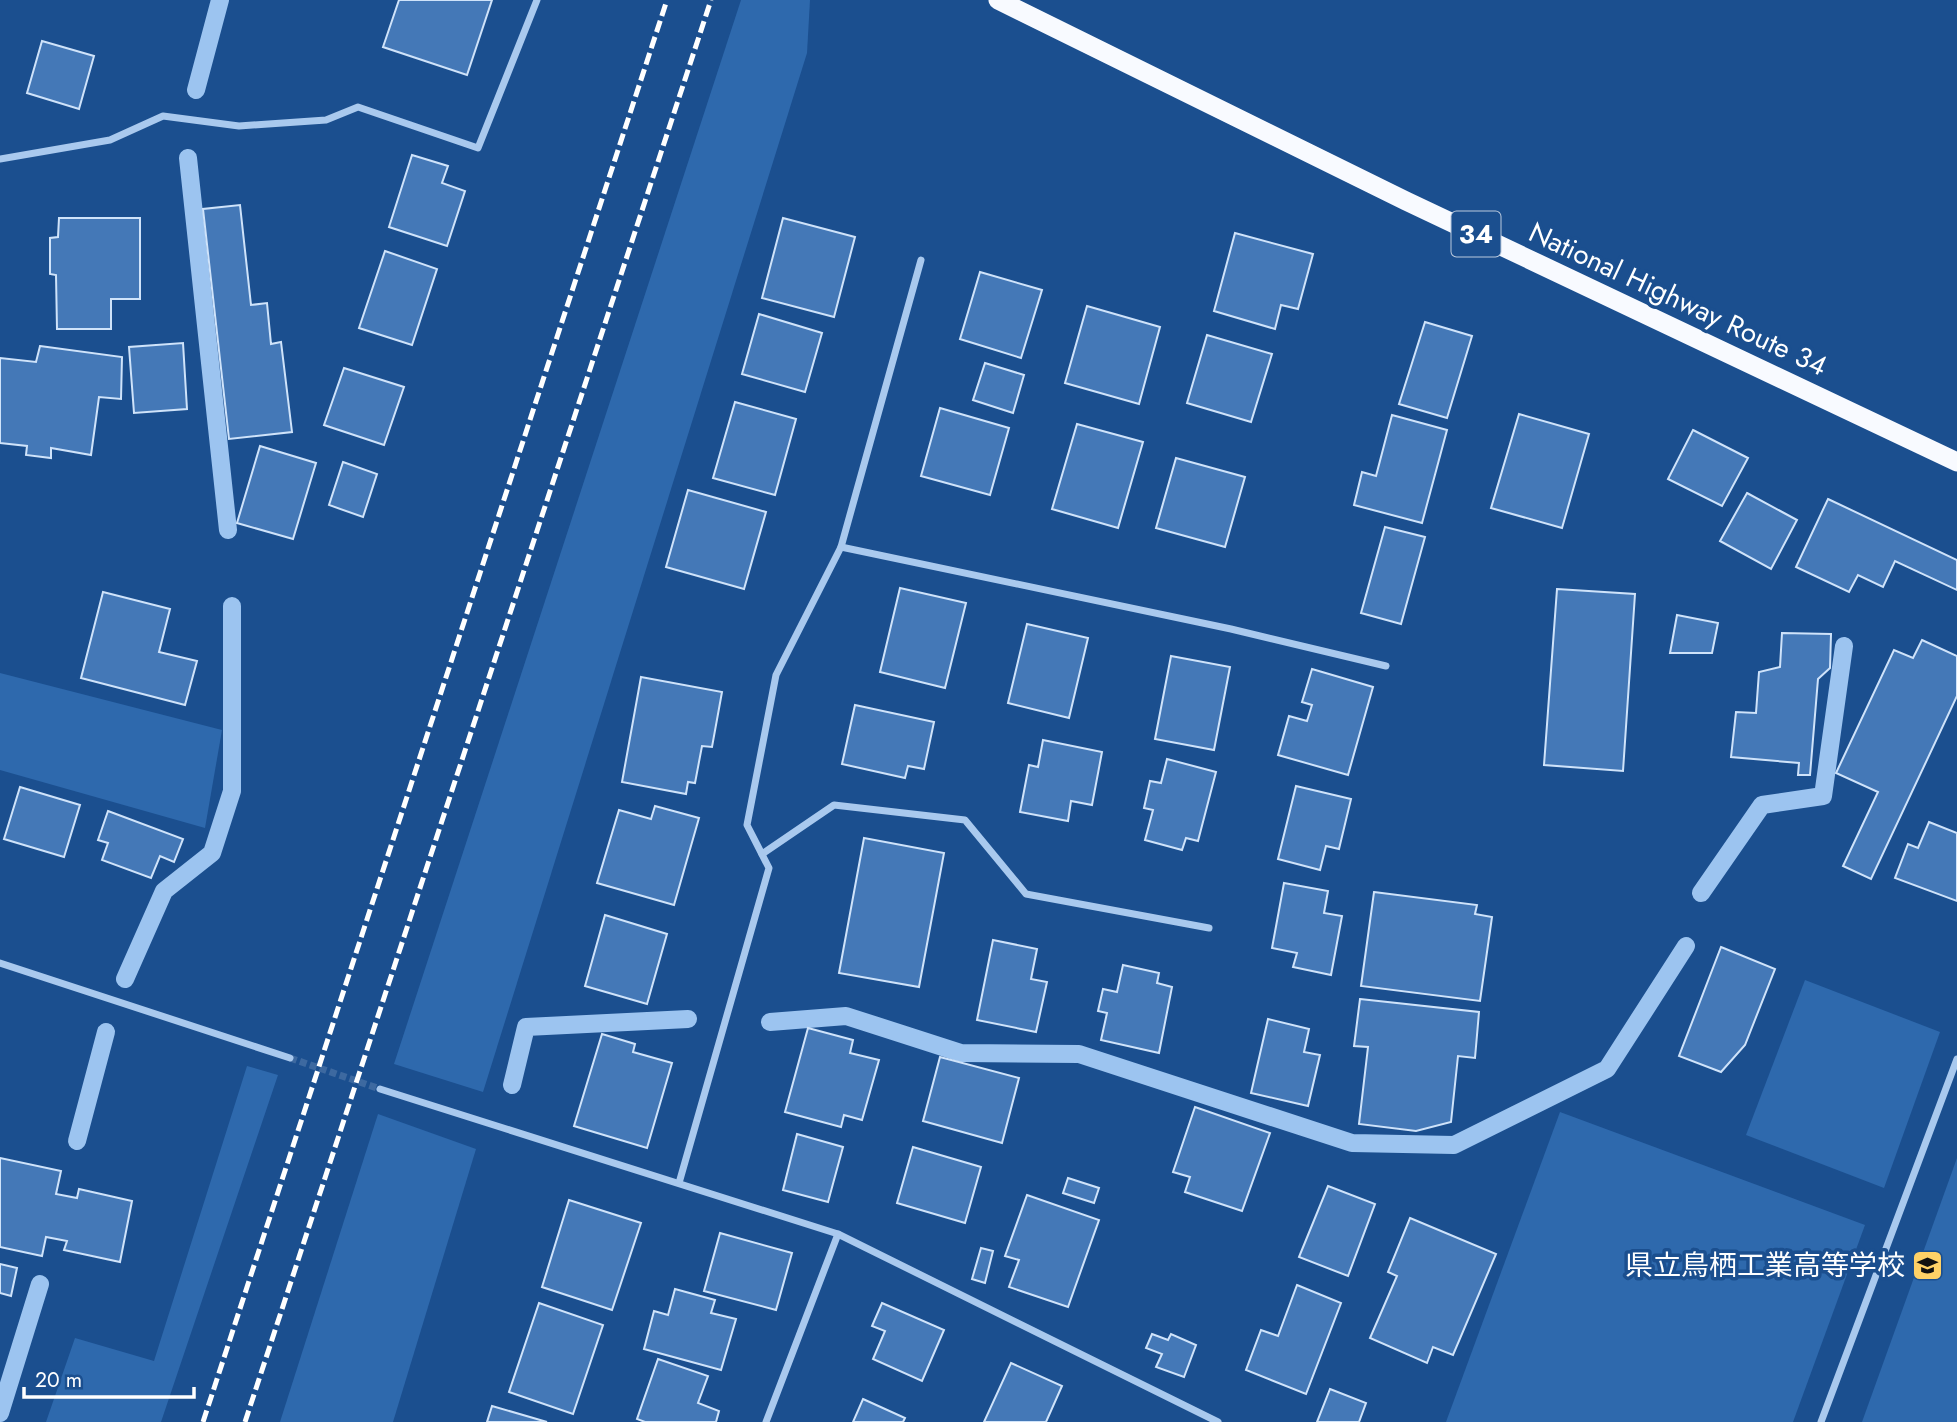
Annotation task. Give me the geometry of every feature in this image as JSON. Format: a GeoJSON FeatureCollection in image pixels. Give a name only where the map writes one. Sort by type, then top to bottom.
{"type":"FeatureCollection","features":[{"type":"Feature","properties":{"kind":"highway","name":"National Highway Route 34"},"geometry":{"type":"LineString","coordinates":[[998,0],[1406,201],[1957,462]]}},
{"type":"Feature","properties":{"kind":"street"},"geometry":{"type":"LineString","coordinates":[[0,159],[110,140],[163,116],[239,126],[326,120],[358,107],[478,148],[537,0]]}},
{"type":"Feature","properties":{"kind":"street"},"geometry":{"type":"LineString","coordinates":[[679,1183],[769,868],[747,825],[776,675],[841,547],[921,260]]}},
{"type":"Feature","properties":{"kind":"street"},"geometry":{"type":"LineString","coordinates":[[841,547],[1386,666]]}},
{"type":"Feature","properties":{"kind":"street"},"geometry":{"type":"LineString","coordinates":[[762,853],[834,805],[965,820],[1026,894],[1209,928]]}},
{"type":"Feature","properties":{"kind":"street"},"geometry":{"type":"LineString","coordinates":[[0,963],[290,1058]]}},
{"type":"Feature","properties":{"kind":"street"},"geometry":{"type":"LineString","coordinates":[[1821,1422],[1957,1059]]}},
{"type":"Feature","properties":{"kind":"street"},"geometry":{"type":"LineString","coordinates":[[380,1088],[838,1234],[1218,1422]]}},
{"type":"Feature","properties":{"kind":"street"},"geometry":{"type":"LineString","coordinates":[[766,1422],[838,1234]]}},
{"type":"Feature","properties":{"kind":"shaded area"},"geometry":{"type":"Polygon","coordinates":[[[741,0],[810,0],[807,53],[483,1092],[394,1064],[741,0]]]}},
{"type":"Feature","properties":{"kind":"shaded area"},"geometry":{"type":"Polygon","coordinates":[[[0,673],[222,730],[205,828],[0,770],[0,673]]]}},
{"type":"Feature","properties":{"kind":"shaded area"},"geometry":{"type":"Polygon","coordinates":[[[1805,980],[1940,1032],[1884,1188],[1746,1135],[1805,980]]]}},
{"type":"Feature","properties":{"kind":"shaded area"},"geometry":{"type":"Polygon","coordinates":[[[247,1066],[278,1075],[161,1422],[46,1422],[75,1338],[154,1361],[247,1066]]]}},
{"type":"Feature","properties":{"kind":"shaded area"},"geometry":{"type":"Polygon","coordinates":[[[1560,1112],[1865,1225],[1793,1422],[1446,1422],[1560,1112]]]}},
{"type":"Feature","properties":{"kind":"shaded area"},"geometry":{"type":"Polygon","coordinates":[[[378,1114],[476,1149],[393,1422],[280,1422],[378,1114]]]}},
{"type":"Feature","properties":{"kind":"shaded area","name":"県立鳥栖工業高等学校"},"geometry":{"type":"Polygon","coordinates":[[[1957,1158],[1957,1422],[1862,1422],[1957,1158]]]}},
{"type":"Feature","properties":{"kind":"building"},"geometry":{"type":"Polygon","coordinates":[[[399,0],[492,0],[467,75],[383,47],[399,0]]]}},
{"type":"Feature","properties":{"kind":"building"},"geometry":{"type":"Polygon","coordinates":[[[42,41],[94,56],[79,109],[27,93],[42,41]]]}},
{"type":"Feature","properties":{"kind":"building"},"geometry":{"type":"Polygon","coordinates":[[[412,155],[448,166],[442,183],[465,191],[447,246],[389,227],[412,155]]]}},
{"type":"Feature","properties":{"kind":"building"},"geometry":{"type":"Polygon","coordinates":[[[240,205],[251,305],[267,303],[271,344],[281,342],[292,432],[229,439],[203,209],[240,205]]]}},
{"type":"Feature","properties":{"kind":"building"},"geometry":{"type":"Polygon","coordinates":[[[59,218],[140,218],[140,299],[111,299],[111,329],[57,329],[56,275],[50,274],[50,238],[58,237],[59,218]]]}},
{"type":"Feature","properties":{"kind":"building"},"geometry":{"type":"Polygon","coordinates":[[[783,218],[855,237],[834,317],[762,298],[783,218]]]}},
{"type":"Feature","properties":{"kind":"building"},"geometry":{"type":"Polygon","coordinates":[[[1235,233],[1313,254],[1298,309],[1281,305],[1275,329],[1214,311],[1235,233]]]}},
{"type":"Feature","properties":{"kind":"building"},"geometry":{"type":"Polygon","coordinates":[[[385,251],[437,269],[412,345],[359,328],[385,251]]]}},
{"type":"Feature","properties":{"kind":"building"},"geometry":{"type":"Polygon","coordinates":[[[980,272],[1042,290],[1021,358],[960,339],[980,272]]]}},
{"type":"Feature","properties":{"kind":"building"},"geometry":{"type":"Polygon","coordinates":[[[1087,306],[1160,327],[1139,404],[1065,383],[1087,306]]]}},
{"type":"Feature","properties":{"kind":"building"},"geometry":{"type":"Polygon","coordinates":[[[759,314],[822,333],[805,392],[742,374],[759,314]]]}},
{"type":"Feature","properties":{"kind":"building"},"geometry":{"type":"Polygon","coordinates":[[[1425,322],[1472,336],[1447,418],[1399,404],[1425,322]]]}},
{"type":"Feature","properties":{"kind":"building"},"geometry":{"type":"Polygon","coordinates":[[[1207,335],[1272,354],[1251,422],[1187,403],[1207,335]]]}},
{"type":"Feature","properties":{"kind":"building"},"geometry":{"type":"Polygon","coordinates":[[[183,343],[187,409],[134,413],[129,347],[183,343]]]}},
{"type":"Feature","properties":{"kind":"building"},"geometry":{"type":"Polygon","coordinates":[[[40,346],[122,357],[121,399],[99,397],[91,455],[51,448],[51,458],[26,455],[27,446],[0,443],[0,358],[36,362],[40,346]]]}},
{"type":"Feature","properties":{"kind":"building"},"geometry":{"type":"Polygon","coordinates":[[[985,363],[1024,375],[1013,413],[973,400],[985,363]]]}},
{"type":"Feature","properties":{"kind":"building"},"geometry":{"type":"Polygon","coordinates":[[[344,368],[404,387],[384,445],[324,425],[344,368]]]}},
{"type":"Feature","properties":{"kind":"building"},"geometry":{"type":"Polygon","coordinates":[[[735,402],[796,419],[775,495],[713,478],[735,402]]]}},
{"type":"Feature","properties":{"kind":"building"},"geometry":{"type":"Polygon","coordinates":[[[940,408],[1009,428],[990,495],[921,476],[940,408]]]}},
{"type":"Feature","properties":{"kind":"building"},"geometry":{"type":"Polygon","coordinates":[[[1519,414],[1589,434],[1562,528],[1491,508],[1519,414]]]}},
{"type":"Feature","properties":{"kind":"building"},"geometry":{"type":"Polygon","coordinates":[[[1392,415],[1447,430],[1422,523],[1354,505],[1362,472],[1376,476],[1392,415]]]}},
{"type":"Feature","properties":{"kind":"building"},"geometry":{"type":"Polygon","coordinates":[[[1077,424],[1143,442],[1118,528],[1052,509],[1077,424]]]}},
{"type":"Feature","properties":{"kind":"building"},"geometry":{"type":"Polygon","coordinates":[[[1693,430],[1748,458],[1722,506],[1668,479],[1693,430]]]}},
{"type":"Feature","properties":{"kind":"building"},"geometry":{"type":"Polygon","coordinates":[[[260,446],[316,463],[293,539],[237,523],[260,446]]]}},
{"type":"Feature","properties":{"kind":"building"},"geometry":{"type":"Polygon","coordinates":[[[1176,458],[1245,477],[1225,547],[1156,528],[1176,458]]]}},
{"type":"Feature","properties":{"kind":"building"},"geometry":{"type":"Polygon","coordinates":[[[343,462],[377,474],[363,517],[329,505],[343,462]]]}},
{"type":"Feature","properties":{"kind":"building"},"geometry":{"type":"Polygon","coordinates":[[[688,490],[766,512],[744,589],[666,567],[688,490]]]}},
{"type":"Feature","properties":{"kind":"building"},"geometry":{"type":"Polygon","coordinates":[[[1747,493],[1797,520],[1771,569],[1720,541],[1747,493]]]}},
{"type":"Feature","properties":{"kind":"building"},"geometry":{"type":"Polygon","coordinates":[[[1828,499],[1957,560],[1957,590],[1895,561],[1883,587],[1858,575],[1849,592],[1796,567],[1828,499]]]}},
{"type":"Feature","properties":{"kind":"building"},"geometry":{"type":"Polygon","coordinates":[[[1385,527],[1425,537],[1401,624],[1361,613],[1385,527]]]}},
{"type":"Feature","properties":{"kind":"building"},"geometry":{"type":"Polygon","coordinates":[[[900,588],[966,603],[945,688],[880,672],[900,588]]]}},
{"type":"Feature","properties":{"kind":"building"},"geometry":{"type":"Polygon","coordinates":[[[1557,589],[1635,594],[1623,771],[1544,765],[1557,589]]]}},
{"type":"Feature","properties":{"kind":"building"},"geometry":{"type":"Polygon","coordinates":[[[103,592],[170,609],[159,652],[197,661],[185,705],[81,678],[103,592]]]}},
{"type":"Feature","properties":{"kind":"building"},"geometry":{"type":"Polygon","coordinates":[[[1677,615],[1718,623],[1712,653],[1670,653],[1677,615]]]}},
{"type":"Feature","properties":{"kind":"building"},"geometry":{"type":"Polygon","coordinates":[[[1027,624],[1088,638],[1069,718],[1008,703],[1027,624]]]}},
{"type":"Feature","properties":{"kind":"building"},"geometry":{"type":"Polygon","coordinates":[[[1782,633],[1831,634],[1830,668],[1818,679],[1810,775],[1798,775],[1799,763],[1731,757],[1736,712],[1756,713],[1759,672],[1780,667],[1782,633]]]}},
{"type":"Feature","properties":{"kind":"building"},"geometry":{"type":"Polygon","coordinates":[[[1922,640],[1957,656],[1957,696],[1871,879],[1843,866],[1878,792],[1836,773],[1894,650],[1913,658],[1922,640]]]}},
{"type":"Feature","properties":{"kind":"building"},"geometry":{"type":"Polygon","coordinates":[[[1171,656],[1230,667],[1214,750],[1155,739],[1171,656]]]}},
{"type":"Feature","properties":{"kind":"building"},"geometry":{"type":"Polygon","coordinates":[[[1312,669],[1373,687],[1348,775],[1278,755],[1289,716],[1307,721],[1312,705],[1302,702],[1312,669]]]}},
{"type":"Feature","properties":{"kind":"building"},"geometry":{"type":"Polygon","coordinates":[[[641,677],[722,692],[712,747],[702,746],[695,783],[688,782],[686,794],[622,782],[641,677]]]}},
{"type":"Feature","properties":{"kind":"building"},"geometry":{"type":"Polygon","coordinates":[[[855,705],[934,722],[924,769],[908,766],[905,778],[842,764],[855,705]]]}},
{"type":"Feature","properties":{"kind":"building"},"geometry":{"type":"Polygon","coordinates":[[[1043,740],[1102,752],[1092,805],[1071,801],[1068,821],[1020,812],[1029,765],[1038,767],[1043,740]]]}},
{"type":"Feature","properties":{"kind":"building"},"geometry":{"type":"Polygon","coordinates":[[[1167,759],[1216,772],[1198,841],[1186,838],[1182,850],[1145,840],[1153,810],[1144,808],[1150,781],[1161,783],[1167,759]]]}},
{"type":"Feature","properties":{"kind":"building"},"geometry":{"type":"Polygon","coordinates":[[[1296,786],[1351,799],[1339,849],[1326,846],[1320,870],[1278,859],[1296,786]]]}},
{"type":"Feature","properties":{"kind":"building"},"geometry":{"type":"Polygon","coordinates":[[[20,787],[80,805],[64,857],[4,839],[20,787]]]}},
{"type":"Feature","properties":{"kind":"building"},"geometry":{"type":"Polygon","coordinates":[[[655,806],[699,818],[674,905],[597,883],[619,810],[651,819],[655,806]]]}},
{"type":"Feature","properties":{"kind":"building"},"geometry":{"type":"Polygon","coordinates":[[[108,811],[183,839],[174,862],[160,856],[151,878],[102,860],[108,843],[98,840],[108,811]]]}},
{"type":"Feature","properties":{"kind":"building"},"geometry":{"type":"Polygon","coordinates":[[[1929,822],[1957,833],[1957,901],[1895,878],[1908,844],[1918,848],[1929,822]]]}},
{"type":"Feature","properties":{"kind":"building"},"geometry":{"type":"Polygon","coordinates":[[[864,838],[944,853],[919,987],[839,973],[864,838]]]}},
{"type":"Feature","properties":{"kind":"building"},"geometry":{"type":"Polygon","coordinates":[[[1284,883],[1328,891],[1324,913],[1342,916],[1331,975],[1293,967],[1297,953],[1272,948],[1284,883]]]}},
{"type":"Feature","properties":{"kind":"building"},"geometry":{"type":"Polygon","coordinates":[[[1374,892],[1477,905],[1475,914],[1492,917],[1480,1001],[1361,986],[1374,892]]]}},
{"type":"Feature","properties":{"kind":"building"},"geometry":{"type":"Polygon","coordinates":[[[605,915],[667,934],[647,1004],[585,986],[605,915]]]}},
{"type":"Feature","properties":{"kind":"building"},"geometry":{"type":"Polygon","coordinates":[[[993,940],[1037,949],[1031,979],[1047,982],[1036,1032],[977,1020],[993,940]]]}},
{"type":"Feature","properties":{"kind":"building"},"geometry":{"type":"Polygon","coordinates":[[[1721,947],[1775,969],[1745,1045],[1721,1072],[1679,1056],[1721,947]]]}},
{"type":"Feature","properties":{"kind":"building"},"geometry":{"type":"Polygon","coordinates":[[[1123,965],[1159,973],[1157,983],[1172,987],[1159,1053],[1101,1040],[1107,1013],[1098,1011],[1103,989],[1117,992],[1123,965]]]}},
{"type":"Feature","properties":{"kind":"building"},"geometry":{"type":"Polygon","coordinates":[[[1360,999],[1479,1012],[1475,1058],[1458,1056],[1451,1122],[1416,1131],[1359,1124],[1368,1047],[1354,1046],[1360,999]]]}},
{"type":"Feature","properties":{"kind":"building"},"geometry":{"type":"Polygon","coordinates":[[[1268,1019],[1309,1029],[1304,1052],[1320,1055],[1308,1106],[1251,1093],[1268,1019]]]}},
{"type":"Feature","properties":{"kind":"building"},"geometry":{"type":"Polygon","coordinates":[[[808,1028],[853,1040],[850,1053],[879,1060],[862,1120],[844,1115],[841,1127],[785,1112],[808,1028]]]}},
{"type":"Feature","properties":{"kind":"building"},"geometry":{"type":"Polygon","coordinates":[[[602,1034],[635,1044],[633,1052],[672,1063],[647,1148],[574,1126],[602,1034]]]}},
{"type":"Feature","properties":{"kind":"building"},"geometry":{"type":"Polygon","coordinates":[[[940,1057],[1019,1078],[1002,1143],[923,1121],[940,1057]]]}},
{"type":"Feature","properties":{"kind":"building"},"geometry":{"type":"Polygon","coordinates":[[[1195,1107],[1270,1133],[1242,1211],[1185,1192],[1190,1177],[1173,1172],[1195,1107]]]}},
{"type":"Feature","properties":{"kind":"building"},"geometry":{"type":"Polygon","coordinates":[[[797,1134],[843,1147],[828,1202],[783,1190],[797,1134]]]}},
{"type":"Feature","properties":{"kind":"building"},"geometry":{"type":"Polygon","coordinates":[[[913,1147],[981,1167],[965,1223],[897,1203],[913,1147]]]}},
{"type":"Feature","properties":{"kind":"building"},"geometry":{"type":"Polygon","coordinates":[[[0,1158],[61,1171],[56,1194],[77,1198],[79,1189],[132,1201],[120,1262],[64,1250],[67,1241],[46,1237],[42,1256],[0,1247],[0,1158]]]}},
{"type":"Feature","properties":{"kind":"building"},"geometry":{"type":"Polygon","coordinates":[[[1068,1178],[1099,1188],[1094,1203],[1063,1193],[1068,1178]]]}},
{"type":"Feature","properties":{"kind":"building"},"geometry":{"type":"Polygon","coordinates":[[[1328,1186],[1375,1204],[1348,1276],[1299,1257],[1328,1186]]]}},
{"type":"Feature","properties":{"kind":"building"},"geometry":{"type":"Polygon","coordinates":[[[1027,1195],[1099,1220],[1068,1307],[1009,1287],[1019,1260],[1005,1256],[1027,1195]]]}},
{"type":"Feature","properties":{"kind":"building"},"geometry":{"type":"Polygon","coordinates":[[[569,1200],[641,1223],[612,1310],[542,1287],[569,1200]]]}},
{"type":"Feature","properties":{"kind":"building"},"geometry":{"type":"Polygon","coordinates":[[[1410,1218],[1496,1254],[1453,1355],[1433,1347],[1427,1363],[1370,1338],[1397,1276],[1388,1272],[1410,1218]]]}},
{"type":"Feature","properties":{"kind":"building"},"geometry":{"type":"Polygon","coordinates":[[[720,1233],[792,1253],[776,1310],[704,1291],[720,1233]]]}},
{"type":"Feature","properties":{"kind":"building"},"geometry":{"type":"Polygon","coordinates":[[[981,1248],[993,1251],[985,1283],[972,1279],[981,1248]]]}},
{"type":"Feature","properties":{"kind":"building"},"geometry":{"type":"Polygon","coordinates":[[[0,1264],[17,1268],[11,1296],[0,1293],[0,1264]]]}},
{"type":"Feature","properties":{"kind":"building"},"geometry":{"type":"Polygon","coordinates":[[[1297,1285],[1341,1303],[1306,1394],[1246,1370],[1261,1330],[1278,1336],[1297,1285]]]}},
{"type":"Feature","properties":{"kind":"building"},"geometry":{"type":"Polygon","coordinates":[[[675,1289],[715,1300],[711,1313],[736,1319],[721,1370],[644,1349],[654,1311],[668,1315],[675,1289]]]}},
{"type":"Feature","properties":{"kind":"building"},"geometry":{"type":"Polygon","coordinates":[[[539,1303],[603,1325],[573,1414],[509,1392],[539,1303]]]}},
{"type":"Feature","properties":{"kind":"building"},"geometry":{"type":"Polygon","coordinates":[[[882,1303],[944,1330],[922,1381],[873,1359],[885,1331],[872,1326],[882,1303]]]}},
{"type":"Feature","properties":{"kind":"building"},"geometry":{"type":"Polygon","coordinates":[[[1152,1334],[1168,1340],[1171,1334],[1196,1345],[1184,1377],[1156,1367],[1162,1354],[1146,1348],[1152,1334]]]}},
{"type":"Feature","properties":{"kind":"building"},"geometry":{"type":"Polygon","coordinates":[[[658,1359],[708,1376],[698,1403],[719,1411],[716,1422],[645,1422],[637,1419],[658,1359]]]}},
{"type":"Feature","properties":{"kind":"building"},"geometry":{"type":"Polygon","coordinates":[[[1011,1363],[1062,1386],[1046,1422],[984,1422],[1011,1363]]]}},
{"type":"Feature","properties":{"kind":"building"},"geometry":{"type":"Polygon","coordinates":[[[1330,1389],[1366,1403],[1359,1422],[1317,1422],[1330,1389]]]}},
{"type":"Feature","properties":{"kind":"building"},"geometry":{"type":"Polygon","coordinates":[[[863,1399],[905,1418],[903,1422],[853,1422],[863,1399]]]}},
{"type":"Feature","properties":{"kind":"building"},"geometry":{"type":"Polygon","coordinates":[[[492,1406],[547,1422],[487,1422],[492,1406]]]}},
{"type":"Feature","properties":{"kind":"waterway"},"geometry":{"type":"LineString","coordinates":[[196,90],[220,0]]}},
{"type":"Feature","properties":{"kind":"waterway"},"geometry":{"type":"LineString","coordinates":[[188,158],[228,530]]}},
{"type":"Feature","properties":{"kind":"waterway"},"geometry":{"type":"LineString","coordinates":[[125,979],[164,891],[212,853],[232,791],[232,606]]}},
{"type":"Feature","properties":{"kind":"waterway"},"geometry":{"type":"LineString","coordinates":[[1701,893],[1762,805],[1823,796],[1844,646]]}},
{"type":"Feature","properties":{"kind":"waterway"},"geometry":{"type":"LineString","coordinates":[[770,1022],[846,1016],[961,1053],[1079,1054],[1352,1143],[1454,1145],[1607,1069],[1686,946]]}},
{"type":"Feature","properties":{"kind":"waterway"},"geometry":{"type":"LineString","coordinates":[[512,1085],[526,1027],[688,1019]]}},
{"type":"Feature","properties":{"kind":"waterway"},"geometry":{"type":"LineString","coordinates":[[77,1141],[106,1032]]}},
{"type":"Feature","properties":{"kind":"waterway"},"geometry":{"type":"LineString","coordinates":[[0,1413],[40,1284]]}},
{"type":"Feature","properties":{"kind":"tunnel"},"geometry":{"type":"LineString","coordinates":[[290,1058],[380,1089]]}},
{"type":"Feature","properties":{"kind":"railway"},"geometry":{"type":"LineString","coordinates":[[203,1422],[667,0]]}},
{"type":"Feature","properties":{"kind":"railway"},"geometry":{"type":"LineString","coordinates":[[245,1422],[711,0]]}},
{"type":"Feature","properties":{"kind":"place","name":"県立鳥栖工業高等学校"},"geometry":{"type":"Point","coordinates":[1928,1265]}}]}
